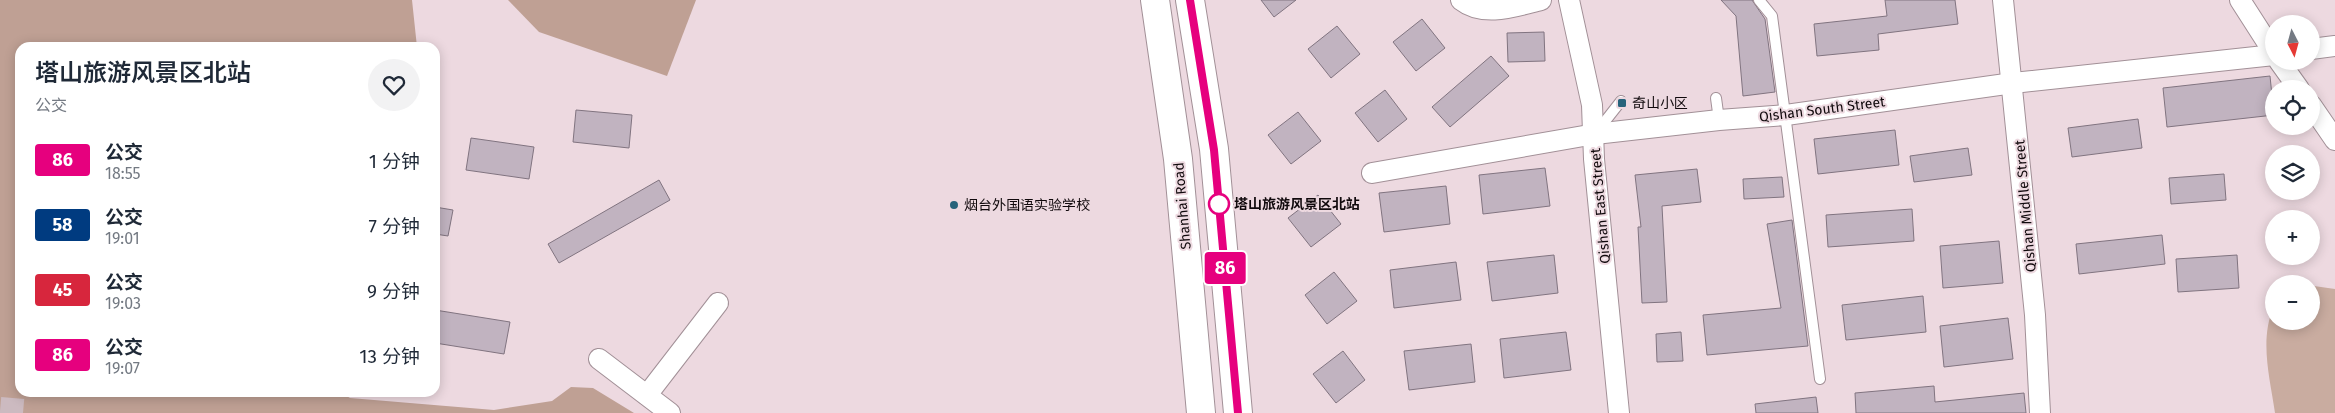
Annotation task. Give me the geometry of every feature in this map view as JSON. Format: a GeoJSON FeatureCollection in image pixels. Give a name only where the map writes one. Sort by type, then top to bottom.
{"type":"FeatureCollection","features":[{"type":"Feature","properties":{"kind":"main road","name":"Shanhai Road"},"geometry":{"type":"LineString","coordinates":[[1155,0],[1178,159],[1201,413]]}},
{"type":"Feature","properties":{"kind":"main road"},"geometry":{"type":"LineString","coordinates":[[1190,0],[1214,150],[1238,413]]}},
{"type":"Feature","properties":{"kind":"street"},"geometry":{"type":"LineString","coordinates":[[1461,0],[1493,11],[1541,0]]}},
{"type":"Feature","properties":{"kind":"street","name":"Qishan East Street"},"geometry":{"type":"LineString","coordinates":[[1569,0],[1592,104],[1595,134],[1594,159],[1619,413]]}},
{"type":"Feature","properties":{"kind":"street","name":"Qishan Middle Street"},"geometry":{"type":"LineString","coordinates":[[2003,0],[2013,83],[2035,315],[2040,413]]}},
{"type":"Feature","properties":{"kind":"street"},"geometry":{"type":"LineString","coordinates":[[2240,0],[2265,40]]}},
{"type":"Feature","properties":{"kind":"street"},"geometry":{"type":"LineString","coordinates":[[2320,48],[2335,46]]}},
{"type":"Feature","properties":{"kind":"street","name":"Qishan South Street"},"geometry":{"type":"LineString","coordinates":[[1372,173],[1595,134],[1720,120],[1786,116],[2013,83],[2265,55]]}},
{"type":"Feature","properties":{"kind":"street"},"geometry":{"type":"LineString","coordinates":[[2320,119],[2335,140]]}},
{"type":"Feature","properties":{"kind":"street"},"geometry":{"type":"LineString","coordinates":[[647,395],[718,303]]}},
{"type":"Feature","properties":{"kind":"street"},"geometry":{"type":"LineString","coordinates":[[599,359],[670,413]]}},
{"type":"Feature","properties":{"kind":"lane"},"geometry":{"type":"LineString","coordinates":[[1759,0],[1772,16],[1820,379]]}},
{"type":"Feature","properties":{"kind":"lane"},"geometry":{"type":"LineString","coordinates":[[1716,98],[1720,120]]}},
{"type":"Feature","properties":{"kind":"lane"},"geometry":{"type":"LineString","coordinates":[[1595,134],[1620,101]]}},
{"type":"Feature","properties":{"kind":"shaded area"},"geometry":{"type":"Polygon","coordinates":[[[0,0],[412,0],[416,42],[15,42],[15,397],[348,397],[494,410],[552,401],[571,387],[593,388],[634,413],[0,413],[0,0]]]}},
{"type":"Feature","properties":{"kind":"shaded area"},"geometry":{"type":"Polygon","coordinates":[[[508,0],[696,0],[667,76],[539,32],[508,0]]]}},
{"type":"Feature","properties":{"kind":"shaded area"},"geometry":{"type":"Polygon","coordinates":[[[2320,287],[2335,289],[2335,413],[2275,413],[2267,359],[2267,330],[2320,330],[2320,287]]]}},
{"type":"Feature","properties":{"kind":"building"},"geometry":{"type":"Polygon","coordinates":[[[1261,0],[1296,0],[1274,17],[1261,0]]]}},
{"type":"Feature","properties":{"kind":"building"},"geometry":{"type":"Polygon","coordinates":[[[1721,0],[1752,0],[1765,19],[1775,92],[1743,96],[1736,16],[1721,0]]]}},
{"type":"Feature","properties":{"kind":"building"},"geometry":{"type":"Polygon","coordinates":[[[1885,0],[1955,0],[1958,24],[1878,34],[1879,50],[1817,56],[1814,24],[1887,16],[1885,0]]]}},
{"type":"Feature","properties":{"kind":"building"},"geometry":{"type":"Polygon","coordinates":[[[1422,19],[1445,48],[1416,71],[1393,42],[1422,19]]]}},
{"type":"Feature","properties":{"kind":"building"},"geometry":{"type":"Polygon","coordinates":[[[1337,26],[1360,54],[1331,78],[1308,49],[1337,26]]]}},
{"type":"Feature","properties":{"kind":"building"},"geometry":{"type":"Polygon","coordinates":[[[1544,32],[1545,61],[1508,62],[1507,33],[1544,32]]]}},
{"type":"Feature","properties":{"kind":"building"},"geometry":{"type":"Polygon","coordinates":[[[1491,56],[1509,76],[1450,127],[1432,107],[1491,56]]]}},
{"type":"Feature","properties":{"kind":"building"},"geometry":{"type":"Polygon","coordinates":[[[2270,76],[2270,80],[2265,80],[2265,116],[2167,127],[2163,88],[2270,76]]]}},
{"type":"Feature","properties":{"kind":"building"},"geometry":{"type":"Polygon","coordinates":[[[1385,90],[1407,119],[1378,142],[1355,113],[1385,90]]]}},
{"type":"Feature","properties":{"kind":"building"},"geometry":{"type":"Polygon","coordinates":[[[576,110],[632,115],[629,148],[573,142],[576,110]]]}},
{"type":"Feature","properties":{"kind":"building"},"geometry":{"type":"Polygon","coordinates":[[[1298,112],[1321,141],[1291,164],[1268,135],[1298,112]]]}},
{"type":"Feature","properties":{"kind":"building"},"geometry":{"type":"Polygon","coordinates":[[[2138,119],[2142,148],[2072,157],[2068,128],[2138,119]]]}},
{"type":"Feature","properties":{"kind":"building"},"geometry":{"type":"Polygon","coordinates":[[[1895,130],[1899,165],[1818,174],[1814,139],[1895,130]]]}},
{"type":"Feature","properties":{"kind":"building"},"geometry":{"type":"Polygon","coordinates":[[[471,138],[534,147],[529,179],[466,170],[471,138]]]}},
{"type":"Feature","properties":{"kind":"building"},"geometry":{"type":"Polygon","coordinates":[[[1968,148],[1972,175],[1914,182],[1910,156],[1968,148]]]}},
{"type":"Feature","properties":{"kind":"building"},"geometry":{"type":"Polygon","coordinates":[[[1545,168],[1550,206],[1483,214],[1479,175],[1545,168]]]}},
{"type":"Feature","properties":{"kind":"building"},"geometry":{"type":"Polygon","coordinates":[[[1697,169],[1701,202],[1662,206],[1667,302],[1642,303],[1638,227],[1641,227],[1635,175],[1697,169]]]}},
{"type":"Feature","properties":{"kind":"building"},"geometry":{"type":"Polygon","coordinates":[[[2224,174],[2226,200],[2171,204],[2169,178],[2224,174]]]}},
{"type":"Feature","properties":{"kind":"building"},"geometry":{"type":"Polygon","coordinates":[[[1782,177],[1784,197],[1744,199],[1743,179],[1782,177]]]}},
{"type":"Feature","properties":{"kind":"building"},"geometry":{"type":"Polygon","coordinates":[[[659,180],[670,200],[559,263],[548,244],[659,180]]]}},
{"type":"Feature","properties":{"kind":"building"},"geometry":{"type":"Polygon","coordinates":[[[1446,186],[1450,224],[1384,232],[1379,193],[1446,186]]]}},
{"type":"Feature","properties":{"kind":"building"},"geometry":{"type":"Polygon","coordinates":[[[1318,195],[1341,224],[1311,247],[1288,218],[1318,195]]]}},
{"type":"Feature","properties":{"kind":"building"},"geometry":{"type":"Polygon","coordinates":[[[440,208],[453,210],[448,236],[440,235],[440,208]]]}},
{"type":"Feature","properties":{"kind":"building"},"geometry":{"type":"Polygon","coordinates":[[[1912,209],[1914,241],[1828,247],[1826,215],[1912,209]]]}},
{"type":"Feature","properties":{"kind":"building"},"geometry":{"type":"Polygon","coordinates":[[[1792,220],[1808,346],[1707,355],[1703,315],[1781,308],[1767,224],[1792,220]]]}},
{"type":"Feature","properties":{"kind":"building"},"geometry":{"type":"Polygon","coordinates":[[[2162,235],[2165,264],[2079,274],[2076,244],[2162,235]]]}},
{"type":"Feature","properties":{"kind":"building"},"geometry":{"type":"Polygon","coordinates":[[[1999,241],[2003,283],[1943,288],[1940,246],[1999,241]]]}},
{"type":"Feature","properties":{"kind":"building"},"geometry":{"type":"Polygon","coordinates":[[[1554,255],[1558,293],[1492,301],[1487,262],[1554,255]]]}},
{"type":"Feature","properties":{"kind":"building"},"geometry":{"type":"Polygon","coordinates":[[[2237,255],[2239,288],[2178,292],[2176,259],[2237,255]]]}},
{"type":"Feature","properties":{"kind":"building"},"geometry":{"type":"Polygon","coordinates":[[[1456,262],[1461,300],[1394,308],[1390,270],[1456,262]]]}},
{"type":"Feature","properties":{"kind":"building"},"geometry":{"type":"Polygon","coordinates":[[[1334,272],[1357,301],[1327,324],[1305,295],[1334,272]]]}},
{"type":"Feature","properties":{"kind":"building"},"geometry":{"type":"Polygon","coordinates":[[[1923,296],[1926,332],[1846,340],[1842,305],[1923,296]]]}},
{"type":"Feature","properties":{"kind":"building"},"geometry":{"type":"Polygon","coordinates":[[[440,311],[510,322],[504,354],[440,344],[440,311]]]}},
{"type":"Feature","properties":{"kind":"building"},"geometry":{"type":"Polygon","coordinates":[[[2008,318],[2013,359],[1944,367],[1940,326],[2008,318]]]}},
{"type":"Feature","properties":{"kind":"building"},"geometry":{"type":"Polygon","coordinates":[[[1566,332],[1571,370],[1504,378],[1500,339],[1566,332]]]}},
{"type":"Feature","properties":{"kind":"building"},"geometry":{"type":"Polygon","coordinates":[[[1681,332],[1683,361],[1657,362],[1656,334],[1681,332]]]}},
{"type":"Feature","properties":{"kind":"building"},"geometry":{"type":"Polygon","coordinates":[[[1471,344],[1475,382],[1409,390],[1404,351],[1471,344]]]}},
{"type":"Feature","properties":{"kind":"building"},"geometry":{"type":"Polygon","coordinates":[[[1343,351],[1365,380],[1336,403],[1313,374],[1343,351]]]}},
{"type":"Feature","properties":{"kind":"building"},"geometry":{"type":"Polygon","coordinates":[[[1934,386],[1935,402],[2024,393],[2026,413],[1856,413],[1855,393],[1934,386]]]}},
{"type":"Feature","properties":{"kind":"building"},"geometry":{"type":"Polygon","coordinates":[[[1816,397],[1818,413],[1756,413],[1755,404],[1816,397]]]}},
{"type":"Feature","properties":{"kind":"tunnel"},"geometry":{"type":"LineString","coordinates":[[0,411],[23,413]]}},
{"type":"Feature","properties":{"kind":"bus line","name":"86"},"geometry":{"type":"LineString","coordinates":[[1190,0],[1214,150],[1238,413]]}},
{"type":"Feature","properties":{"kind":"place","name":"奇山小区"},"geometry":{"type":"Point","coordinates":[1622,103]}},
{"type":"Feature","properties":{"kind":"place","name":"塔山旅游风景区北站"},"geometry":{"type":"Point","coordinates":[1219,204]}},
{"type":"Feature","properties":{"kind":"place","name":"烟台外国语实验学校"},"geometry":{"type":"Point","coordinates":[954,205]}}]}
